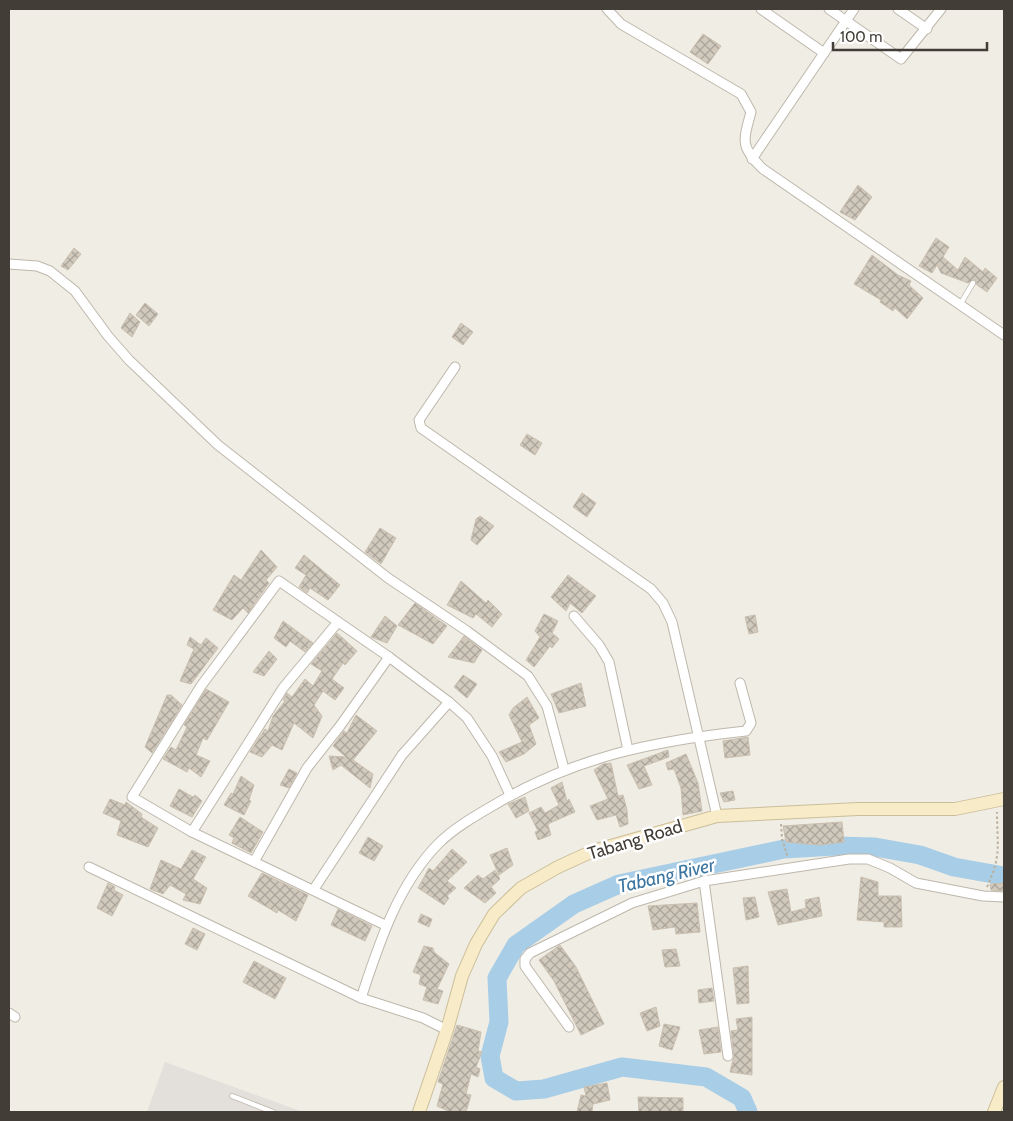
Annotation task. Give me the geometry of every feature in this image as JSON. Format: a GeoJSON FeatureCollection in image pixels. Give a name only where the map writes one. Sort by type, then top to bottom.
{"type":"FeatureCollection","features":[{"type":"Feature","properties":{"kind":"main road","name":"Tabang Road"},"geometry":{"type":"LineString","coordinates":[[423,1111],[462,976],[476,944],[494,914],[521,888],[558,867],[593,851],[716,816],[858,809],[956,809],[1001,800]]}},
{"type":"Feature","properties":{"kind":"main road"},"geometry":{"type":"LineString","coordinates":[[994,1112],[1004,1087]]}},
{"type":"Feature","properties":{"kind":"street"},"geometry":{"type":"LineString","coordinates":[[607,9],[621,24],[741,94],[751,112],[744,136],[744,144],[752,159],[763,169],[1004,335]]}},
{"type":"Feature","properties":{"kind":"street"},"geometry":{"type":"LineString","coordinates":[[761,9],[824,53]]}},
{"type":"Feature","properties":{"kind":"street"},"geometry":{"type":"LineString","coordinates":[[829,9],[901,59],[927,29],[941,9]]}},
{"type":"Feature","properties":{"kind":"street"},"geometry":{"type":"LineString","coordinates":[[752,159],[854,9]]}},
{"type":"Feature","properties":{"kind":"street"},"geometry":{"type":"LineString","coordinates":[[898,9],[927,29]]}},
{"type":"Feature","properties":{"kind":"street"},"geometry":{"type":"LineString","coordinates":[[9,264],[37,266],[50,271],[68,286],[129,360],[218,446],[388,578],[467,631],[528,676],[547,706],[564,769]]}},
{"type":"Feature","properties":{"kind":"street"},"geometry":{"type":"LineString","coordinates":[[454,367],[419,420],[421,428],[651,589],[663,604],[672,622],[700,736],[716,816]]}},
{"type":"Feature","properties":{"kind":"street"},"geometry":{"type":"LineString","coordinates":[[385,925],[255,860],[192,832],[132,797],[226,650],[279,581],[389,657],[449,702],[466,718],[492,756],[510,795]]}},
{"type":"Feature","properties":{"kind":"street"},"geometry":{"type":"LineString","coordinates":[[574,616],[599,645],[609,662],[628,750]]}},
{"type":"Feature","properties":{"kind":"street"},"geometry":{"type":"LineString","coordinates":[[192,832],[283,688],[338,622]]}},
{"type":"Feature","properties":{"kind":"street"},"geometry":{"type":"LineString","coordinates":[[255,860],[307,768],[340,726],[389,657]]}},
{"type":"Feature","properties":{"kind":"street"},"geometry":{"type":"LineString","coordinates":[[361,998],[385,925],[418,870],[438,844],[471,818],[510,795],[564,769],[628,750],[700,736],[746,731],[751,724],[740,683]]}},
{"type":"Feature","properties":{"kind":"street"},"geometry":{"type":"LineString","coordinates":[[314,889],[402,755],[449,702]]}},
{"type":"Feature","properties":{"kind":"street"},"geometry":{"type":"LineString","coordinates":[[569,1027],[525,966],[525,959],[530,953],[632,903],[704,881],[849,859],[868,859],[890,868],[916,883],[983,896],[1004,897]]}},
{"type":"Feature","properties":{"kind":"street"},"geometry":{"type":"LineString","coordinates":[[89,867],[361,998],[423,1018],[447,1030]]}},
{"type":"Feature","properties":{"kind":"street"},"geometry":{"type":"LineString","coordinates":[[704,881],[728,1056]]}},
{"type":"Feature","properties":{"kind":"lane"},"geometry":{"type":"LineString","coordinates":[[961,304],[973,283]]}},
{"type":"Feature","properties":{"kind":"lane"},"geometry":{"type":"LineString","coordinates":[[232,1096],[273,1112]]}},
{"type":"Feature","properties":{"kind":"path"},"geometry":{"type":"LineString","coordinates":[[988,885],[996,868],[999,852],[1001,800]]}},
{"type":"Feature","properties":{"kind":"path"},"geometry":{"type":"LineString","coordinates":[[782,839],[788,856]]}},
{"type":"Feature","properties":{"kind":"shaded area"},"geometry":{"type":"Polygon","coordinates":[[[165,1062],[303,1112],[147,1112],[165,1062]]]}},
{"type":"Feature","properties":{"kind":"building"},"geometry":{"type":"Polygon","coordinates":[[[703,34],[721,46],[708,64],[690,52],[703,34]]]}},
{"type":"Feature","properties":{"kind":"building"},"geometry":{"type":"Polygon","coordinates":[[[858,185],[872,197],[855,220],[840,212],[858,185]]]}},
{"type":"Feature","properties":{"kind":"building"},"geometry":{"type":"Polygon","coordinates":[[[936,238],[949,247],[943,257],[958,270],[965,257],[983,272],[985,268],[997,278],[987,292],[977,285],[975,279],[968,283],[941,273],[937,265],[932,273],[919,266],[936,238]]]}},
{"type":"Feature","properties":{"kind":"building"},"geometry":{"type":"Polygon","coordinates":[[[74,248],[81,254],[68,270],[61,266],[74,248]]]}},
{"type":"Feature","properties":{"kind":"building"},"geometry":{"type":"Polygon","coordinates":[[[872,255],[898,275],[911,281],[909,285],[923,298],[907,319],[895,308],[893,311],[880,302],[881,300],[854,284],[872,255]]]}},
{"type":"Feature","properties":{"kind":"building"},"geometry":{"type":"Polygon","coordinates":[[[145,303],[158,314],[149,326],[136,315],[145,303]]]}},
{"type":"Feature","properties":{"kind":"building"},"geometry":{"type":"Polygon","coordinates":[[[130,313],[140,322],[132,337],[121,328],[130,313]]]}},
{"type":"Feature","properties":{"kind":"building"},"geometry":{"type":"Polygon","coordinates":[[[461,323],[473,332],[463,345],[452,337],[461,323]]]}},
{"type":"Feature","properties":{"kind":"building"},"geometry":{"type":"Polygon","coordinates":[[[527,434],[542,443],[535,455],[520,445],[527,434]]]}},
{"type":"Feature","properties":{"kind":"building"},"geometry":{"type":"Polygon","coordinates":[[[582,493],[596,503],[587,517],[573,507],[582,493]]]}},
{"type":"Feature","properties":{"kind":"building"},"geometry":{"type":"Polygon","coordinates":[[[480,516],[494,526],[477,545],[471,540],[476,519],[480,516]]]}},
{"type":"Feature","properties":{"kind":"building"},"geometry":{"type":"Polygon","coordinates":[[[380,528],[396,538],[381,564],[365,552],[380,528]]]}},
{"type":"Feature","properties":{"kind":"building"},"geometry":{"type":"Polygon","coordinates":[[[261,550],[277,567],[266,580],[269,583],[248,613],[243,608],[232,620],[213,610],[234,575],[241,580],[261,550]]]}},
{"type":"Feature","properties":{"kind":"building"},"geometry":{"type":"Polygon","coordinates":[[[304,555],[340,585],[328,600],[310,588],[307,593],[299,587],[306,575],[295,568],[304,555]]]}},
{"type":"Feature","properties":{"kind":"building"},"geometry":{"type":"Polygon","coordinates":[[[568,575],[596,596],[582,613],[570,603],[566,611],[551,597],[568,575]]]}},
{"type":"Feature","properties":{"kind":"building"},"geometry":{"type":"Polygon","coordinates":[[[461,581],[486,603],[488,600],[502,614],[492,627],[476,614],[473,618],[447,605],[461,581]]]}},
{"type":"Feature","properties":{"kind":"building"},"geometry":{"type":"Polygon","coordinates":[[[415,603],[447,626],[433,644],[398,625],[415,603]]]}},
{"type":"Feature","properties":{"kind":"building"},"geometry":{"type":"Polygon","coordinates":[[[544,614],[558,621],[552,633],[559,639],[552,648],[550,646],[534,667],[526,660],[540,637],[535,631],[544,614]]]}},
{"type":"Feature","properties":{"kind":"building"},"geometry":{"type":"Polygon","coordinates":[[[755,615],[758,632],[749,634],[745,617],[755,615]]]}},
{"type":"Feature","properties":{"kind":"building"},"geometry":{"type":"Polygon","coordinates":[[[385,616],[397,626],[387,643],[371,637],[385,616]]]}},
{"type":"Feature","properties":{"kind":"building"},"geometry":{"type":"Polygon","coordinates":[[[283,621],[313,643],[305,652],[290,641],[286,647],[274,638],[283,621]]]}},
{"type":"Feature","properties":{"kind":"building"},"geometry":{"type":"Polygon","coordinates":[[[337,633],[357,651],[345,665],[343,663],[332,679],[344,688],[335,700],[323,691],[314,705],[322,716],[313,738],[294,723],[282,750],[272,745],[262,757],[250,752],[265,729],[268,731],[273,716],[285,701],[283,700],[287,693],[292,697],[305,679],[313,686],[322,671],[311,664],[337,633]]]}},
{"type":"Feature","properties":{"kind":"building"},"geometry":{"type":"Polygon","coordinates":[[[464,636],[482,650],[474,663],[448,657],[464,636]]]}},
{"type":"Feature","properties":{"kind":"building"},"geometry":{"type":"Polygon","coordinates":[[[190,637],[201,645],[206,638],[218,648],[191,684],[180,681],[194,649],[187,645],[190,637]]]}},
{"type":"Feature","properties":{"kind":"building"},"geometry":{"type":"Polygon","coordinates":[[[269,651],[277,659],[264,676],[253,672],[269,651]]]}},
{"type":"Feature","properties":{"kind":"building"},"geometry":{"type":"Polygon","coordinates":[[[463,675],[477,684],[467,698],[454,687],[463,675]]]}},
{"type":"Feature","properties":{"kind":"building"},"geometry":{"type":"Polygon","coordinates":[[[581,683],[586,706],[559,713],[551,694],[581,683]]]}},
{"type":"Feature","properties":{"kind":"building"},"geometry":{"type":"Polygon","coordinates":[[[206,689],[229,702],[207,740],[203,738],[196,755],[210,761],[201,777],[189,768],[187,772],[163,759],[171,747],[176,750],[187,727],[184,725],[206,689]]]}},
{"type":"Feature","properties":{"kind":"building"},"geometry":{"type":"Polygon","coordinates":[[[167,695],[171,695],[182,705],[152,753],[145,747],[167,695]]]}},
{"type":"Feature","properties":{"kind":"building"},"geometry":{"type":"Polygon","coordinates":[[[527,697],[539,718],[529,725],[536,744],[524,754],[506,762],[499,752],[522,742],[509,715],[513,708],[527,697]]]}},
{"type":"Feature","properties":{"kind":"building"},"geometry":{"type":"Polygon","coordinates":[[[356,715],[377,731],[353,760],[373,774],[370,788],[341,765],[333,770],[329,756],[346,757],[333,746],[344,731],[347,733],[356,715]]]}},
{"type":"Feature","properties":{"kind":"building"},"geometry":{"type":"Polygon","coordinates":[[[748,737],[750,755],[725,758],[723,741],[748,737]]]}},
{"type":"Feature","properties":{"kind":"building"},"geometry":{"type":"Polygon","coordinates":[[[668,750],[669,757],[644,766],[652,785],[639,789],[627,765],[668,750]]]}},
{"type":"Feature","properties":{"kind":"building"},"geometry":{"type":"Polygon","coordinates":[[[686,754],[698,783],[702,811],[683,815],[681,788],[674,769],[668,770],[666,763],[686,754]]]}},
{"type":"Feature","properties":{"kind":"building"},"geometry":{"type":"Polygon","coordinates":[[[611,763],[618,796],[623,795],[627,810],[628,824],[620,827],[616,815],[597,820],[590,806],[608,799],[594,770],[603,764],[611,763]]]}},
{"type":"Feature","properties":{"kind":"building"},"geometry":{"type":"Polygon","coordinates":[[[289,769],[297,773],[289,788],[280,785],[289,769]]]}},
{"type":"Feature","properties":{"kind":"building"},"geometry":{"type":"Polygon","coordinates":[[[241,776],[254,785],[249,800],[251,801],[244,815],[224,805],[231,793],[233,794],[241,776]]]}},
{"type":"Feature","properties":{"kind":"building"},"geometry":{"type":"Polygon","coordinates":[[[562,782],[567,801],[569,799],[575,812],[550,823],[548,825],[551,835],[538,840],[535,832],[538,831],[529,813],[541,807],[545,813],[559,805],[551,788],[562,782]]]}},
{"type":"Feature","properties":{"kind":"building"},"geometry":{"type":"Polygon","coordinates":[[[179,789],[193,797],[195,795],[202,801],[192,817],[170,806],[179,789]]]}},
{"type":"Feature","properties":{"kind":"building"},"geometry":{"type":"Polygon","coordinates":[[[733,791],[735,800],[724,802],[720,793],[733,791]]]}},
{"type":"Feature","properties":{"kind":"building"},"geometry":{"type":"Polygon","coordinates":[[[525,797],[529,811],[516,818],[508,804],[525,797]]]}},
{"type":"Feature","properties":{"kind":"building"},"geometry":{"type":"Polygon","coordinates":[[[110,799],[125,805],[126,802],[142,814],[141,817],[158,828],[148,847],[117,835],[121,821],[103,813],[110,799]]]}},
{"type":"Feature","properties":{"kind":"building"},"geometry":{"type":"Polygon","coordinates":[[[240,817],[263,832],[251,853],[232,843],[234,838],[229,835],[240,817]]]}},
{"type":"Feature","properties":{"kind":"building"},"geometry":{"type":"Polygon","coordinates":[[[842,822],[844,842],[819,845],[786,842],[783,826],[842,822]]]}},
{"type":"Feature","properties":{"kind":"building"},"geometry":{"type":"Polygon","coordinates":[[[368,837],[383,846],[374,861],[359,853],[368,837]]]}},
{"type":"Feature","properties":{"kind":"building"},"geometry":{"type":"Polygon","coordinates":[[[507,848],[513,865],[499,875],[490,855],[507,848]]]}},
{"type":"Feature","properties":{"kind":"building"},"geometry":{"type":"Polygon","coordinates":[[[452,849],[467,862],[447,881],[456,888],[447,896],[449,898],[444,905],[418,888],[429,868],[433,871],[452,849]]]}},
{"type":"Feature","properties":{"kind":"building"},"geometry":{"type":"Polygon","coordinates":[[[192,850],[206,857],[193,879],[207,888],[200,904],[183,900],[186,894],[170,885],[163,894],[150,889],[161,860],[181,869],[192,850]]]}},
{"type":"Feature","properties":{"kind":"building"},"geometry":{"type":"Polygon","coordinates":[[[495,870],[500,879],[491,887],[496,893],[485,903],[464,888],[478,875],[483,879],[495,870]]]}},
{"type":"Feature","properties":{"kind":"building"},"geometry":{"type":"Polygon","coordinates":[[[262,873],[308,895],[296,921],[278,910],[277,913],[248,896],[262,873]]]}},
{"type":"Feature","properties":{"kind":"building"},"geometry":{"type":"Polygon","coordinates":[[[861,877],[878,882],[878,896],[901,896],[902,927],[884,927],[884,922],[857,920],[861,877]]]}},
{"type":"Feature","properties":{"kind":"building"},"geometry":{"type":"Polygon","coordinates":[[[108,883],[115,887],[114,890],[123,895],[112,916],[97,908],[108,883]]]}},
{"type":"Feature","properties":{"kind":"building"},"geometry":{"type":"Polygon","coordinates":[[[1004,883],[1004,891],[991,890],[990,884],[1004,883]]]}},
{"type":"Feature","properties":{"kind":"building"},"geometry":{"type":"Polygon","coordinates":[[[787,889],[791,912],[806,908],[805,900],[819,897],[822,916],[778,925],[768,892],[787,889]]]}},
{"type":"Feature","properties":{"kind":"building"},"geometry":{"type":"Polygon","coordinates":[[[755,897],[759,917],[746,920],[743,898],[755,897]]]}},
{"type":"Feature","properties":{"kind":"building"},"geometry":{"type":"Polygon","coordinates":[[[697,903],[700,932],[676,934],[675,927],[653,930],[648,906],[697,903]]]}},
{"type":"Feature","properties":{"kind":"building"},"geometry":{"type":"Polygon","coordinates":[[[338,909],[372,926],[365,941],[331,925],[338,909]]]}},
{"type":"Feature","properties":{"kind":"building"},"geometry":{"type":"Polygon","coordinates":[[[421,914],[432,919],[429,927],[418,922],[421,914]]]}},
{"type":"Feature","properties":{"kind":"building"},"geometry":{"type":"Polygon","coordinates":[[[193,928],[205,934],[197,950],[185,944],[193,928]]]}},
{"type":"Feature","properties":{"kind":"building"},"geometry":{"type":"Polygon","coordinates":[[[560,945],[576,967],[604,1024],[581,1035],[554,981],[539,960],[560,945]]]}},
{"type":"Feature","properties":{"kind":"building"},"geometry":{"type":"Polygon","coordinates":[[[424,946],[433,948],[434,952],[449,964],[437,989],[443,991],[438,1004],[423,1000],[427,987],[419,984],[421,975],[413,972],[424,946]]]}},
{"type":"Feature","properties":{"kind":"building"},"geometry":{"type":"Polygon","coordinates":[[[676,949],[680,966],[665,967],[662,950],[676,949]]]}},
{"type":"Feature","properties":{"kind":"building"},"geometry":{"type":"Polygon","coordinates":[[[254,961],[286,978],[275,999],[243,982],[254,961]]]}},
{"type":"Feature","properties":{"kind":"building"},"geometry":{"type":"Polygon","coordinates":[[[748,966],[749,1003],[737,1004],[733,968],[748,966]]]}},
{"type":"Feature","properties":{"kind":"building"},"geometry":{"type":"Polygon","coordinates":[[[712,988],[714,1001],[699,1003],[698,990],[712,988]]]}},
{"type":"Feature","properties":{"kind":"building"},"geometry":{"type":"Polygon","coordinates":[[[656,1007],[660,1026],[647,1031],[640,1013],[656,1007]]]}},
{"type":"Feature","properties":{"kind":"building"},"geometry":{"type":"Polygon","coordinates":[[[752,1017],[752,1075],[730,1072],[734,1056],[731,1031],[738,1030],[736,1019],[752,1017]]]}},
{"type":"Feature","properties":{"kind":"building"},"geometry":{"type":"Polygon","coordinates":[[[664,1024],[680,1027],[672,1050],[659,1046],[664,1024]]]}},
{"type":"Feature","properties":{"kind":"building"},"geometry":{"type":"Polygon","coordinates":[[[457,1025],[481,1032],[478,1051],[482,1052],[476,1067],[480,1069],[478,1077],[471,1074],[466,1094],[471,1095],[466,1112],[450,1112],[437,1106],[443,1084],[438,1082],[457,1025]]]}},
{"type":"Feature","properties":{"kind":"building"},"geometry":{"type":"Polygon","coordinates":[[[718,1027],[721,1052],[704,1054],[699,1030],[718,1027]]]}},
{"type":"Feature","properties":{"kind":"building"},"geometry":{"type":"Polygon","coordinates":[[[607,1083],[610,1100],[593,1104],[592,1112],[577,1112],[581,1095],[586,1096],[584,1087],[607,1083]]]}},
{"type":"Feature","properties":{"kind":"building"},"geometry":{"type":"Polygon","coordinates":[[[638,1097],[683,1098],[683,1112],[639,1112],[638,1097]]]}},
{"type":"Feature","properties":{"kind":"waterway","name":"Tabang River"},"geometry":{"type":"LineString","coordinates":[[748,1112],[742,1098],[706,1077],[622,1067],[544,1089],[516,1091],[494,1078],[490,1056],[499,1022],[497,978],[516,945],[574,904],[619,884],[784,849],[835,846],[875,847],[920,855],[954,867],[1004,876]]}}]}
